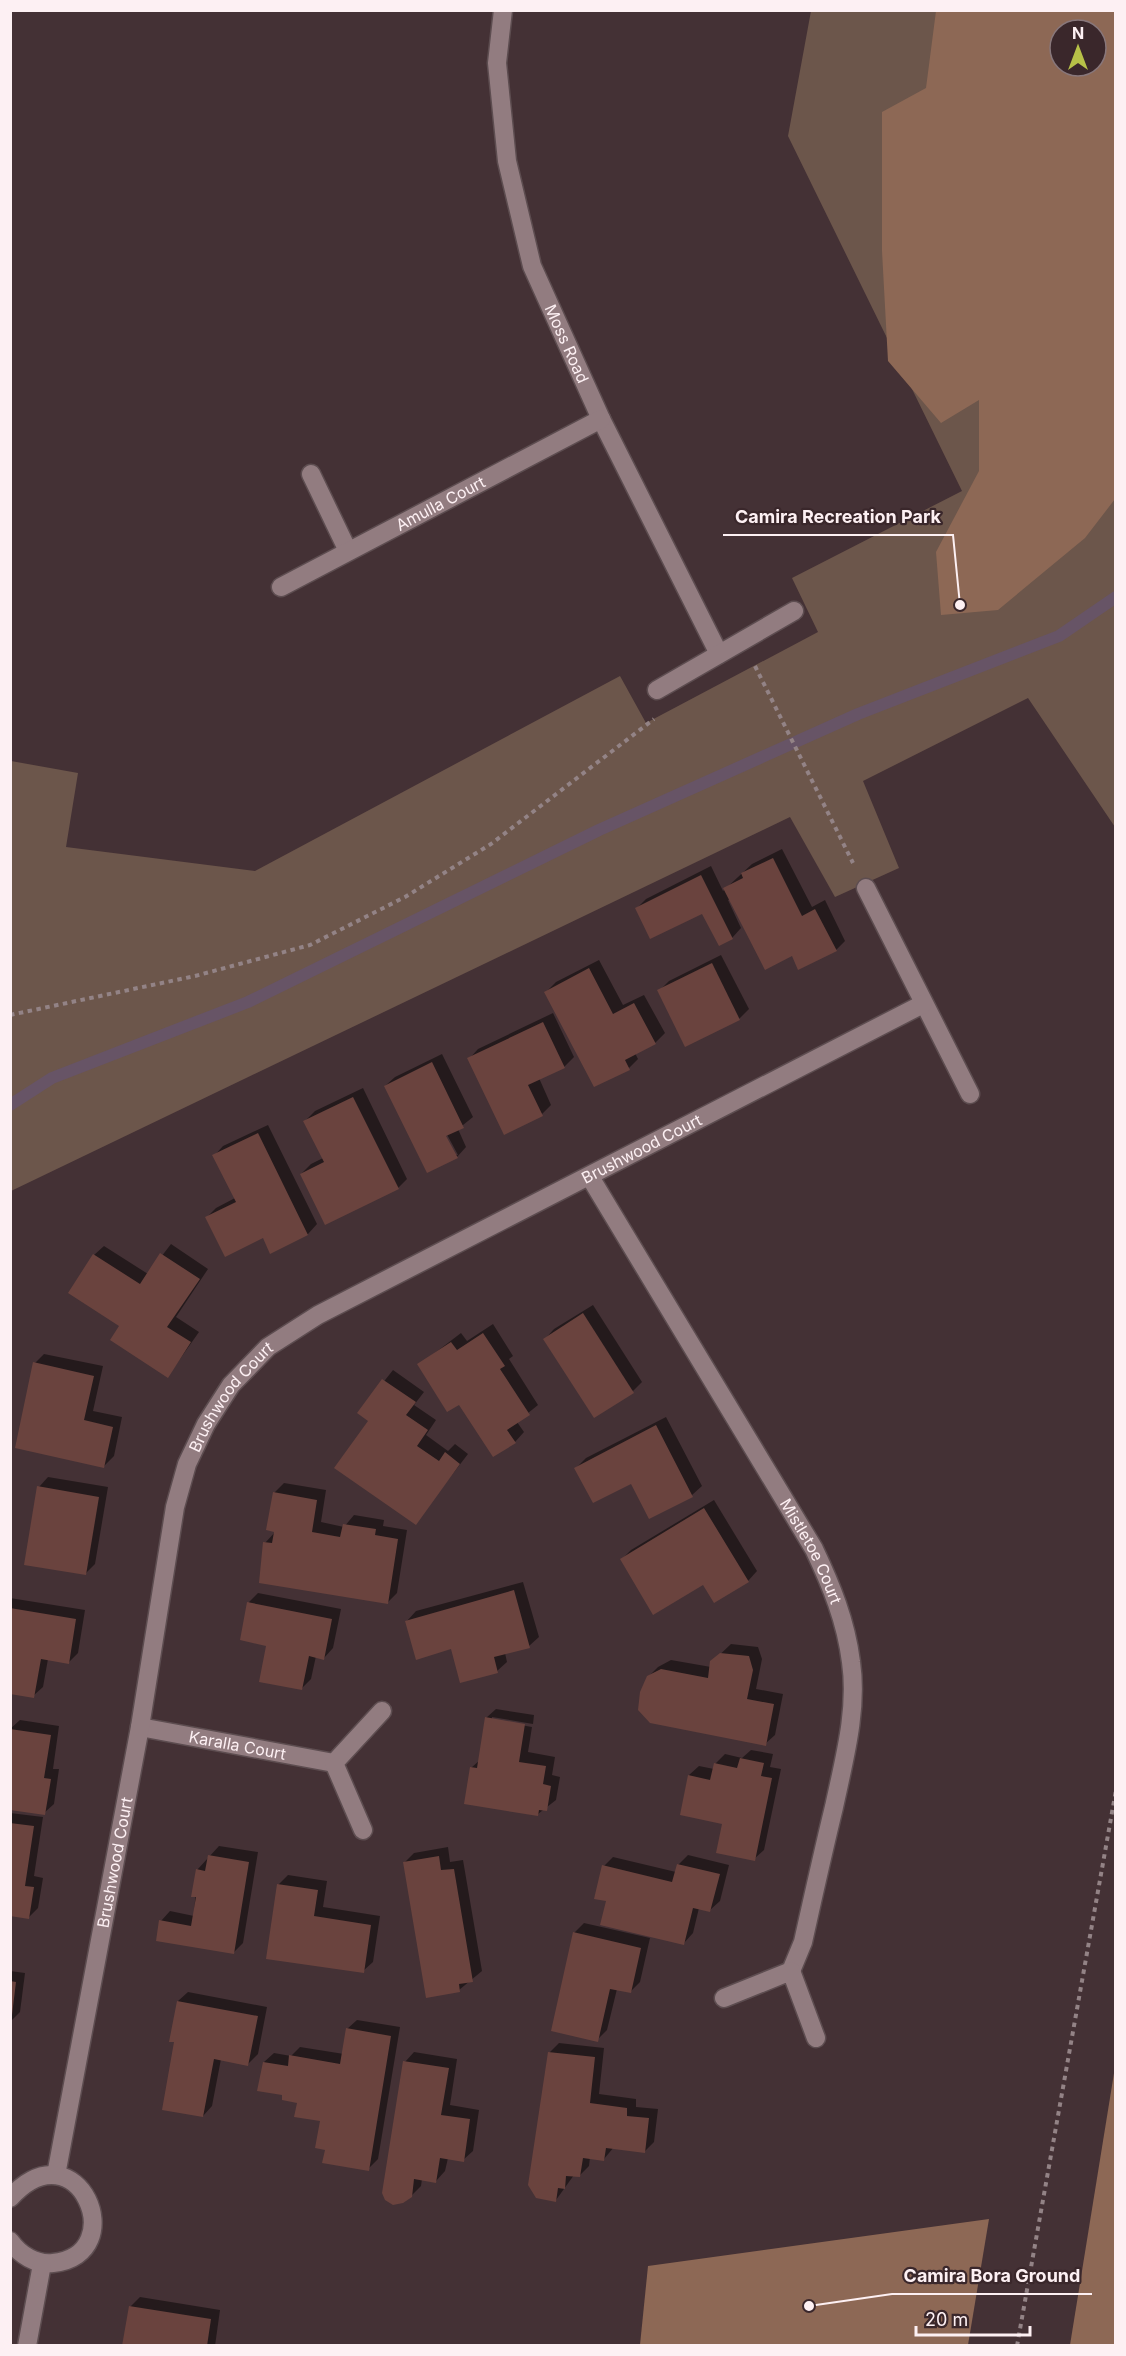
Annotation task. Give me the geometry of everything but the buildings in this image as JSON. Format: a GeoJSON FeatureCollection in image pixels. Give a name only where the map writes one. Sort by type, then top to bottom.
{"type":"FeatureCollection","features":[{"type":"Feature","properties":{"kind":"street","name":"Moss Road"},"geometry":{"type":"LineString","coordinates":[[503,10],[497,63],[507,161],[532,266],[601,420],[719,654]]}},
{"type":"Feature","properties":{"kind":"street","name":"Amulla Court"},"geometry":{"type":"LineString","coordinates":[[281,587],[601,420]]}},
{"type":"Feature","properties":{"kind":"street"},"geometry":{"type":"LineString","coordinates":[[311,474],[348,551]]}},
{"type":"Feature","properties":{"kind":"street"},"geometry":{"type":"LineString","coordinates":[[657,690],[795,611]]}},
{"type":"Feature","properties":{"kind":"street"},"geometry":{"type":"LineString","coordinates":[[866,888],[970,1094]]}},
{"type":"Feature","properties":{"kind":"street","name":"Brushwood Court"},"geometry":{"type":"LineString","coordinates":[[56,2175],[140,1727],[175,1507],[187,1464],[206,1424],[231,1385],[268,1347],[318,1315],[923,1004]]}},
{"type":"Feature","properties":{"kind":"street","name":"Mistletoe Court"},"geometry":{"type":"LineString","coordinates":[[590,1177],[814,1549],[833,1588],[846,1629],[852,1663],[853,1697],[847,1747],[803,1942],[791,1971]]}},
{"type":"Feature","properties":{"kind":"street"},"geometry":{"type":"LineString","coordinates":[[363,1830],[334,1763],[382,1711]]}},
{"type":"Feature","properties":{"kind":"street","name":"Karalla Court"},"geometry":{"type":"LineString","coordinates":[[140,1727],[334,1763]]}},
{"type":"Feature","properties":{"kind":"street"},"geometry":{"type":"LineString","coordinates":[[724,1998],[791,1971],[816,2038]]}},
{"type":"Feature","properties":{"kind":"street"},"geometry":{"type":"LineString","coordinates":[[10,2198],[24,2183],[43,2175],[56,2175],[68,2179],[83,2190],[91,2203],[94,2224],[82,2249],[62,2262],[42,2264],[24,2256],[10,2241]]}},
{"type":"Feature","properties":{"kind":"street"},"geometry":{"type":"LineString","coordinates":[[27,2346],[42,2264]]}},
{"type":"Feature","properties":{"kind":"path"},"geometry":{"type":"LineString","coordinates":[[743,669],[754,663]]}},
{"type":"Feature","properties":{"kind":"path"},"geometry":{"type":"LineString","coordinates":[[769,694],[866,888]]}},
{"type":"Feature","properties":{"kind":"path"},"geometry":{"type":"LineString","coordinates":[[10,1015],[195,976],[310,945],[405,897],[491,844],[620,747],[641,726],[662,715]]}},
{"type":"Feature","properties":{"kind":"path"},"geometry":{"type":"LineString","coordinates":[[1017,2346],[1116,1790]]}},
{"type":"Feature","properties":{"kind":"shaded area"},"geometry":{"type":"Polygon","coordinates":[[[811,11],[1115,11],[1115,827],[1028,698],[863,781],[899,868],[835,897],[790,817],[11,1191],[11,761],[78,773],[66,847],[255,871],[620,676],[646,723],[818,632],[792,578],[962,491],[788,136],[811,11]]]}},
{"type":"Feature","properties":{"kind":"shaded area"},"geometry":{"type":"Polygon","coordinates":[[[936,11],[1116,11],[1115,499],[1085,538],[998,610],[941,615],[936,552],[979,471],[979,400],[941,423],[888,361],[882,251],[882,112],[926,88],[936,11]]]}},
{"type":"Feature","properties":{"kind":"shaded area"},"geometry":{"type":"Polygon","coordinates":[[[1115,2067],[1115,2345],[1070,2345],[1115,2067]]]}},
{"type":"Feature","properties":{"kind":"shaded area"},"geometry":{"type":"Polygon","coordinates":[[[989,2219],[968,2345],[640,2345],[648,2266],[989,2219]]]}},
{"type":"Feature","properties":{"kind":"waterway"},"geometry":{"type":"LineString","coordinates":[[10,1105],[52,1078],[248,1002],[599,830],[858,714],[1059,636],[1116,597]]}},
{"type":"Feature","properties":{"kind":"place","name":"Camira Recreation Park"},"geometry":{"type":"Point","coordinates":[960,605]}},
{"type":"Feature","properties":{"kind":"place","name":"Camira Bora Ground"},"geometry":{"type":"Point","coordinates":[809,2306]}}]}
